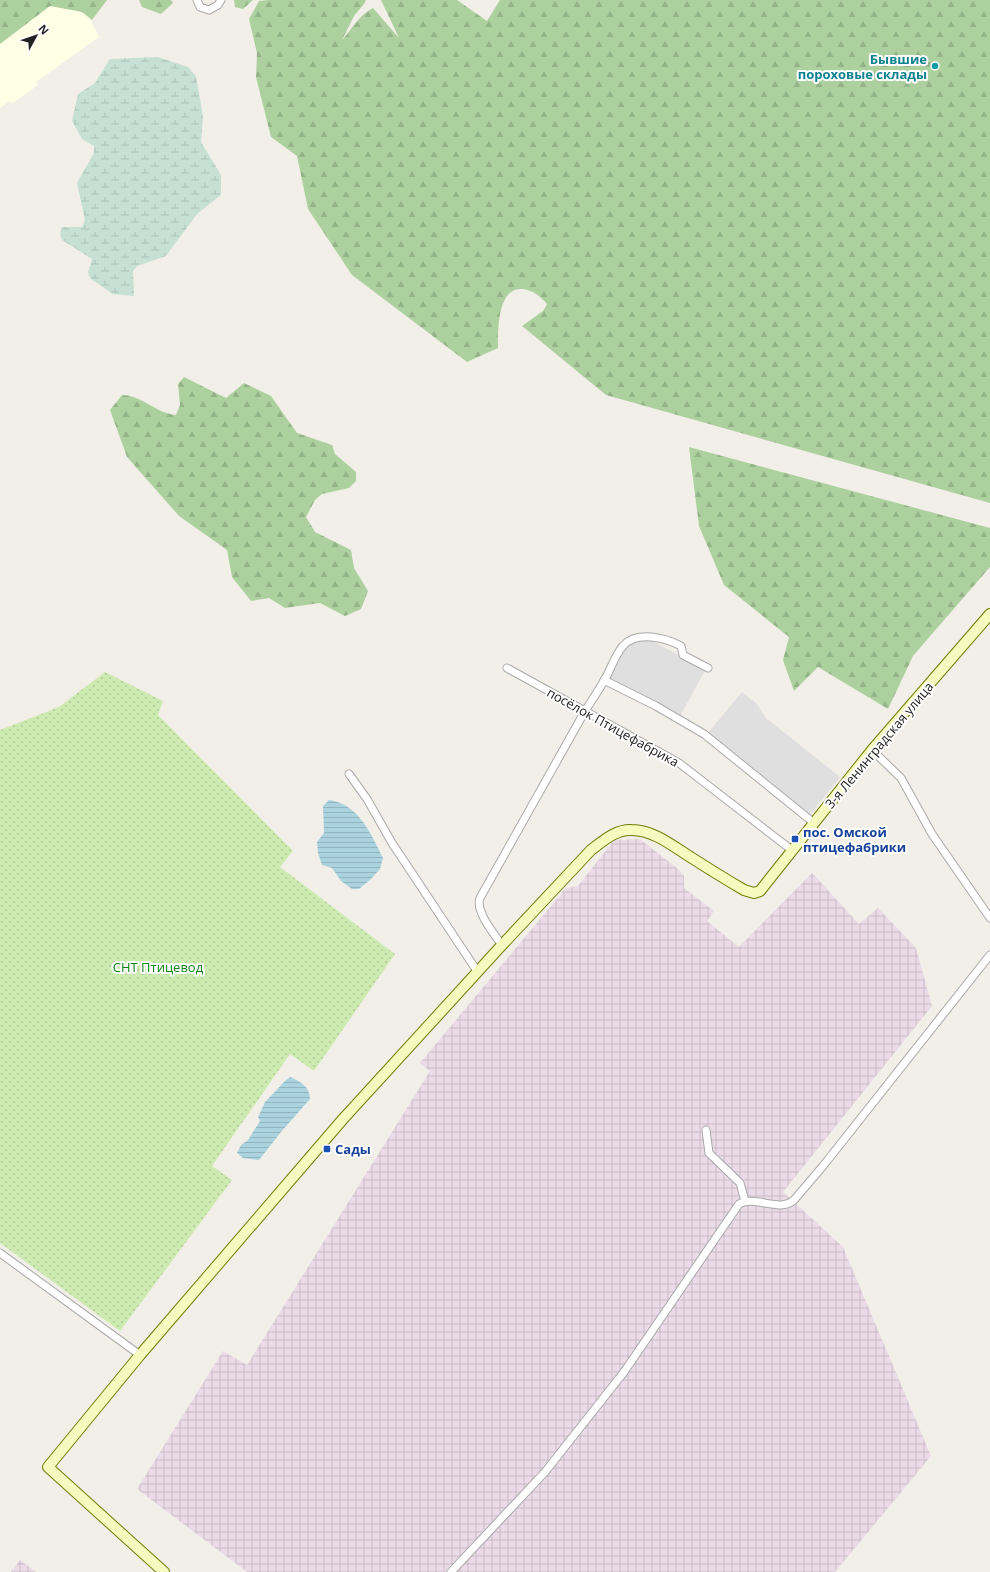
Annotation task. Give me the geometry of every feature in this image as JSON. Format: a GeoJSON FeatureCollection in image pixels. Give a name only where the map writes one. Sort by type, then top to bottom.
{"type":"FeatureCollection","features":[{"type":"Feature","properties":{"kind":"street"},"geometry":{"type":"LineString","coordinates":[[197,0],[200,7],[209,10],[218,5],[221,0]]}},
{"type":"Feature","properties":{"kind":"street","name":"3-я Ленинградская улица"},"geometry":{"type":"LineString","coordinates":[[502,945],[591,850],[618,832],[630,830],[653,835],[744,890],[754,893],[760,891],[872,750],[990,614]]}},
{"type":"Feature","properties":{"kind":"street"},"geometry":{"type":"LineString","coordinates":[[164,1572],[48,1467],[140,1355],[343,1119],[502,945],[491,930],[479,908],[480,898],[585,710],[623,646],[629,640],[650,636],[663,638],[681,646],[683,655],[708,668]]}},
{"type":"Feature","properties":{"kind":"street","name":"посёлок Птицефабрика"},"geometry":{"type":"LineString","coordinates":[[507,668],[679,763],[793,851]]}},
{"type":"Feature","properties":{"kind":"street"},"geometry":{"type":"LineString","coordinates":[[604,680],[656,706],[704,734],[814,823]]}},
{"type":"Feature","properties":{"kind":"street"},"geometry":{"type":"LineString","coordinates":[[872,750],[901,778],[932,834],[990,918]]}},
{"type":"Feature","properties":{"kind":"street"},"geometry":{"type":"LineString","coordinates":[[350,774],[367,799],[396,848],[478,971]]}},
{"type":"Feature","properties":{"kind":"street"},"geometry":{"type":"LineString","coordinates":[[452,1572],[555,1459],[624,1372],[739,1204],[745,1201],[789,1205],[823,1166],[990,955]]}},
{"type":"Feature","properties":{"kind":"street"},"geometry":{"type":"LineString","coordinates":[[706,1130],[709,1153],[740,1183],[745,1201]]}},
{"type":"Feature","properties":{"kind":"street"},"geometry":{"type":"LineString","coordinates":[[0,1253],[140,1355]]}},
{"type":"Feature","properties":{"kind":"shaded area"},"geometry":{"type":"Polygon","coordinates":[[[0,0],[81,0],[99,37],[36,82],[38,85],[13,103],[8,102],[0,108],[0,0]]]}},
{"type":"Feature","properties":{"kind":"shaded area"},"geometry":{"type":"Polygon","coordinates":[[[648,639],[706,669],[680,716],[608,680],[625,646],[631,642],[648,639]]]}},
{"type":"Feature","properties":{"kind":"shaded area"},"geometry":{"type":"Polygon","coordinates":[[[742,692],[757,704],[766,718],[840,777],[809,816],[707,734],[742,692]]]}},
{"type":"Feature","properties":{"kind":"shaded area"},"geometry":{"type":"Polygon","coordinates":[[[640,839],[678,869],[684,876],[684,888],[714,911],[707,921],[739,947],[812,873],[859,924],[878,908],[916,948],[932,1006],[783,1192],[843,1247],[931,1456],[835,1572],[247,1572],[137,1489],[223,1351],[247,1365],[430,1071],[420,1063],[566,888],[578,886],[614,840],[640,839]]]}},
{"type":"Feature","properties":{"kind":"shaded area"},"geometry":{"type":"Polygon","coordinates":[[[20,1560],[36,1572],[11,1572],[20,1560]]]}},
{"type":"Feature","properties":{"kind":"green space"},"geometry":{"type":"Polygon","coordinates":[[[0,0],[107,0],[92,20],[82,12],[50,6],[0,44],[0,0]]]}},
{"type":"Feature","properties":{"kind":"green space"},"geometry":{"type":"Polygon","coordinates":[[[139,0],[171,0],[173,3],[161,14],[142,7],[139,0]]]}},
{"type":"Feature","properties":{"kind":"green space"},"geometry":{"type":"Polygon","coordinates":[[[234,0],[253,0],[243,9],[235,7],[234,0]]]}},
{"type":"Feature","properties":{"kind":"green space"},"geometry":{"type":"Polygon","coordinates":[[[366,0],[354,16],[342,40],[360,18],[373,8],[399,38],[381,0],[457,0],[487,21],[500,0],[990,0],[990,503],[606,395],[522,326],[543,311],[547,304],[542,298],[530,291],[522,289],[514,290],[508,295],[503,303],[499,322],[498,348],[467,362],[352,275],[308,209],[297,156],[271,137],[256,77],[257,53],[249,19],[259,1],[366,0]]]}},
{"type":"Feature","properties":{"kind":"green space"},"geometry":{"type":"Polygon","coordinates":[[[158,57],[188,67],[196,76],[203,116],[201,142],[221,175],[221,195],[197,214],[166,256],[137,266],[133,271],[134,296],[113,294],[91,279],[88,273],[92,259],[62,240],[60,234],[62,227],[82,227],[85,220],[77,183],[94,153],[94,146],[82,139],[72,121],[78,94],[95,83],[110,59],[158,57]]]}},
{"type":"Feature","properties":{"kind":"green space"},"geometry":{"type":"Polygon","coordinates":[[[184,377],[226,398],[244,383],[271,396],[297,433],[332,445],[335,454],[356,472],[356,481],[349,488],[322,494],[315,500],[306,517],[315,532],[351,550],[354,568],[368,591],[361,609],[345,616],[320,603],[285,608],[269,598],[251,601],[232,577],[227,550],[179,516],[127,457],[110,410],[122,395],[137,398],[162,411],[176,415],[180,405],[178,384],[184,377]]]}},
{"type":"Feature","properties":{"kind":"green space"},"geometry":{"type":"Polygon","coordinates":[[[689,447],[990,528],[990,567],[913,656],[888,709],[818,667],[794,691],[783,660],[789,637],[724,585],[699,526],[689,447]]]}},
{"type":"Feature","properties":{"kind":"green space","name":"СНТ Птицевод"},"geometry":{"type":"Polygon","coordinates":[[[105,672],[163,701],[158,715],[293,851],[280,867],[395,954],[314,1071],[290,1054],[212,1166],[232,1180],[120,1331],[0,1243],[0,730],[59,707],[105,672]]]}},
{"type":"Feature","properties":{"kind":"water"},"geometry":{"type":"Polygon","coordinates":[[[329,800],[348,807],[356,814],[369,830],[383,858],[380,869],[359,889],[352,889],[341,881],[332,868],[322,865],[318,853],[317,842],[324,833],[323,806],[329,800]]]}},
{"type":"Feature","properties":{"kind":"water"},"geometry":{"type":"Polygon","coordinates":[[[290,1077],[304,1085],[310,1095],[310,1099],[259,1160],[243,1158],[237,1153],[241,1145],[248,1140],[260,1121],[258,1117],[265,1102],[290,1077]]]}},
{"type":"Feature","properties":{"kind":"place","name":"Бывшие пороховые склады"},"geometry":{"type":"Point","coordinates":[935,66]}},
{"type":"Feature","properties":{"kind":"place","name":"пос. Омской птицефабрики"},"geometry":{"type":"Point","coordinates":[795,839]}},
{"type":"Feature","properties":{"kind":"place","name":"Сады"},"geometry":{"type":"Point","coordinates":[327,1149]}}]}
